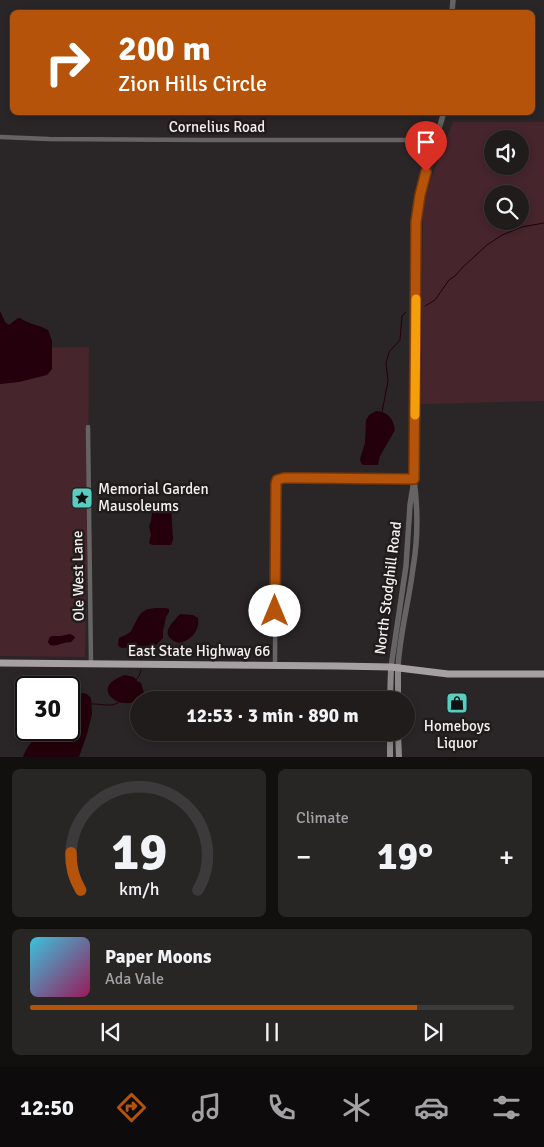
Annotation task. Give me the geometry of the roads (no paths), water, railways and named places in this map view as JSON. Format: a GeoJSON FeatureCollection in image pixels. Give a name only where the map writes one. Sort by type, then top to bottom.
{"type":"FeatureCollection","features":[{"type":"Feature","properties":{"kind":"main road","name":"East State Highway 66"},"geometry":{"type":"LineString","coordinates":[[0,663],[395,667],[448,674],[544,674]]}},
{"type":"Feature","properties":{"kind":"main road","name":"North Stodghill Road"},"geometry":{"type":"LineString","coordinates":[[391,691],[395,667]]}},
{"type":"Feature","properties":{"kind":"main road","name":"North Stodghill Road"},"geometry":{"type":"LineString","coordinates":[[395,667],[397,691]]}},
{"type":"Feature","properties":{"kind":"main road"},"geometry":{"type":"LineString","coordinates":[[390,741],[390,757]]}},
{"type":"Feature","properties":{"kind":"main road"},"geometry":{"type":"LineString","coordinates":[[398,741],[399,757]]}},
{"type":"Feature","properties":{"kind":"street","name":"North Stodghill Road"},"geometry":{"type":"LineString","coordinates":[[395,667],[414,479],[416,222],[422,186],[443,115]]}},
{"type":"Feature","properties":{"kind":"street","name":"Cornelius Road"},"geometry":{"type":"LineString","coordinates":[[0,137],[49,139],[408,140],[434,146]]}},
{"type":"Feature","properties":{"kind":"street","name":"Ole West Lane"},"geometry":{"type":"LineString","coordinates":[[88,427],[92,664]]}},
{"type":"Feature","properties":{"kind":"street"},"geometry":{"type":"LineString","coordinates":[[275,665],[277,480],[284,478],[414,479]]}},
{"type":"Feature","properties":{"kind":"waterway"},"geometry":{"type":"LineString","coordinates":[[425,306],[435,300],[449,280],[487,245],[502,235],[522,227],[544,223]]}},
{"type":"Feature","properties":{"kind":"waterway"},"geometry":{"type":"LineString","coordinates":[[382,412],[388,381],[386,363],[389,352],[400,340],[402,316],[406,312]]}},
{"type":"Feature","properties":{"kind":"waterway"},"geometry":{"type":"LineString","coordinates":[[141,646],[141,659]]}},
{"type":"Feature","properties":{"kind":"waterway"},"geometry":{"type":"LineString","coordinates":[[136,680],[141,670]]}},
{"type":"Feature","properties":{"kind":"waterway"},"geometry":{"type":"LineString","coordinates":[[91,704],[114,705],[120,701]]}},
{"type":"Feature","properties":{"kind":"place","name":"Memorial Garden Mausoleums"},"geometry":{"type":"Point","coordinates":[82,498]}},
{"type":"Feature","properties":{"kind":"place","name":"Homeboys Liquor"},"geometry":{"type":"Point","coordinates":[457,703]}}]}
